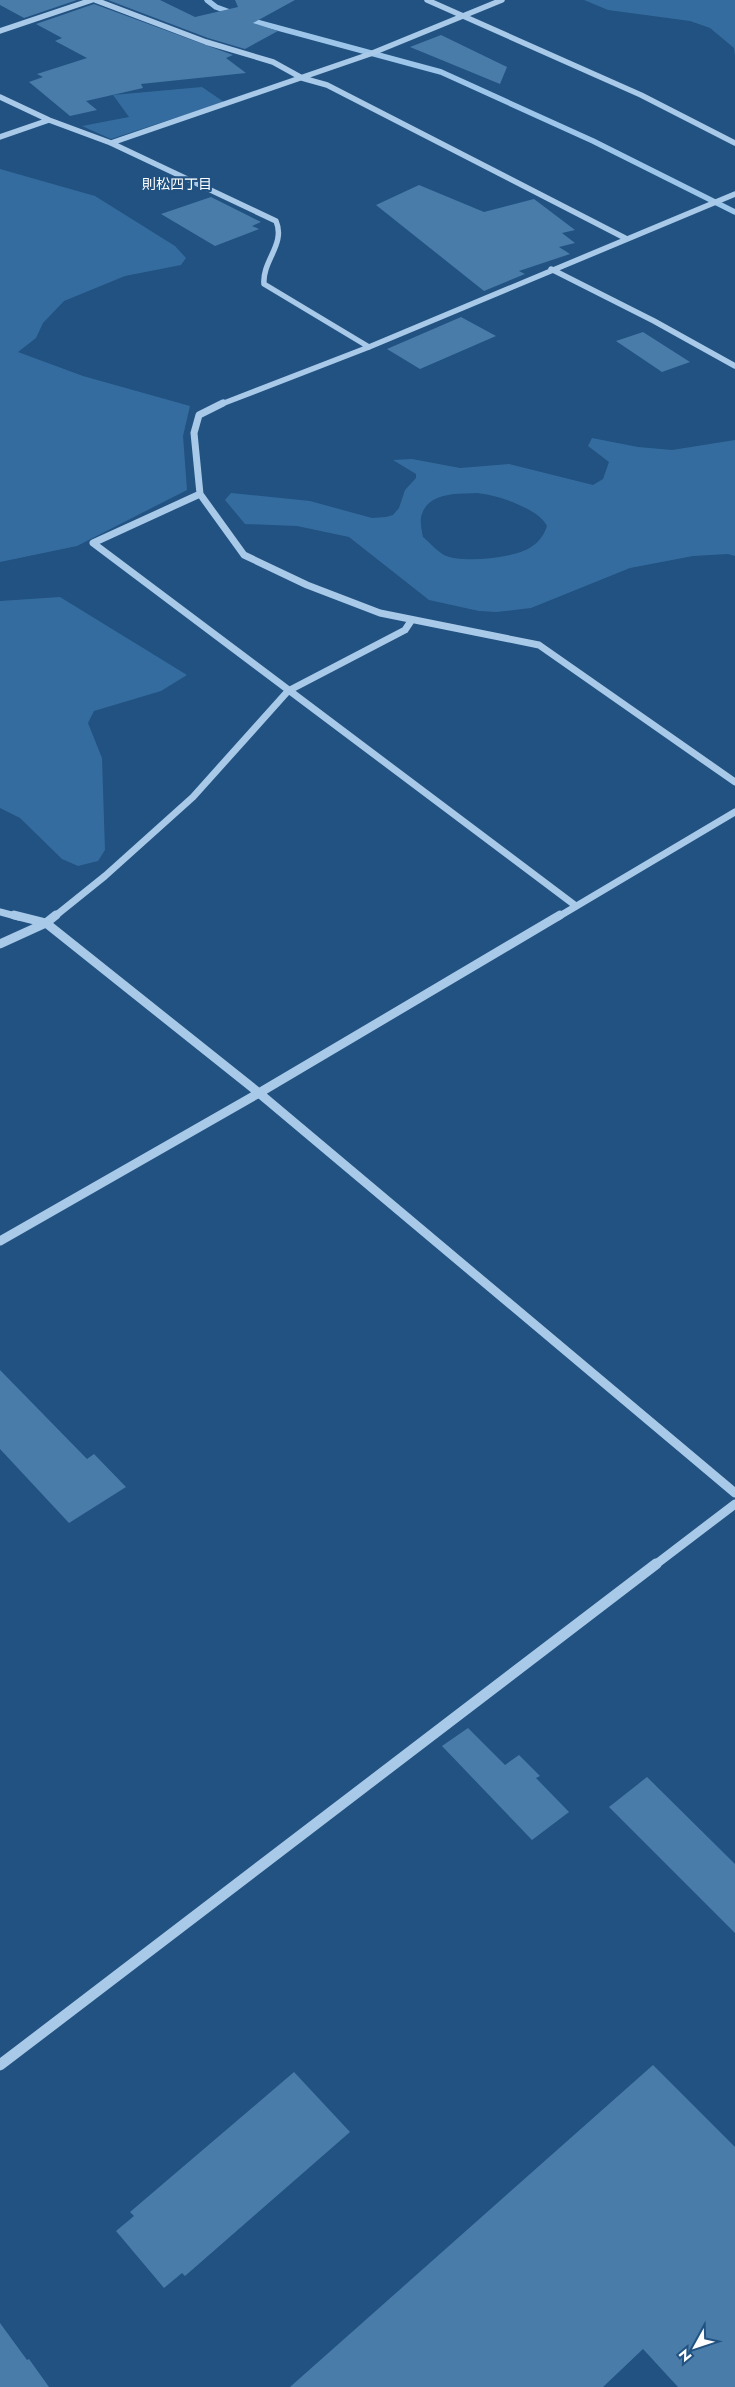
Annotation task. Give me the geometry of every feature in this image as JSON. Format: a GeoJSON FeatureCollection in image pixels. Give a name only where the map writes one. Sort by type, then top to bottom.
{"type":"FeatureCollection","features":[{"type":"Feature","properties":{"kind":"street"},"geometry":{"type":"LineString","coordinates":[[0,31],[94,0],[206,42],[273,62],[302,78],[334,89],[625,238]]}},
{"type":"Feature","properties":{"kind":"street"},"geometry":{"type":"LineString","coordinates":[[427,0],[641,95],[735,143]]}},
{"type":"Feature","properties":{"kind":"street"},"geometry":{"type":"LineString","coordinates":[[111,143],[370,54],[502,0]]}},
{"type":"Feature","properties":{"kind":"street"},"geometry":{"type":"LineString","coordinates":[[0,98],[49,120],[111,143],[276,221],[279,225],[279,234],[264,275],[264,284],[369,347]]}},
{"type":"Feature","properties":{"kind":"street"},"geometry":{"type":"LineString","coordinates":[[0,138],[49,120]]}},
{"type":"Feature","properties":{"kind":"street"},"geometry":{"type":"LineString","coordinates":[[735,194],[625,238],[369,347],[214,406],[199,415],[194,433],[194,457],[200,494],[244,555],[307,584],[380,613],[411,621],[539,645],[735,782]]}},
{"type":"Feature","properties":{"kind":"street"},"geometry":{"type":"LineString","coordinates":[[551,269],[654,321],[735,366]]}},
{"type":"Feature","properties":{"kind":"street"},"geometry":{"type":"LineString","coordinates":[[200,494],[93,543],[576,906]]}},
{"type":"Feature","properties":{"kind":"street"},"geometry":{"type":"LineString","coordinates":[[0,944],[46,922],[105,876],[193,797],[288,691],[405,630],[411,621]]}},
{"type":"Feature","properties":{"kind":"street"},"geometry":{"type":"LineString","coordinates":[[0,1241],[259,1093],[735,812]]}},
{"type":"Feature","properties":{"kind":"street"},"geometry":{"type":"LineString","coordinates":[[0,912],[46,922],[259,1093],[735,1494]]}},
{"type":"Feature","properties":{"kind":"street"},"geometry":{"type":"LineString","coordinates":[[0,2065],[735,1504]]}},
{"type":"Feature","properties":{"kind":"shaded area"},"geometry":{"type":"Polygon","coordinates":[[[584,0],[735,0],[735,56],[734,48],[710,28],[690,21],[608,10],[584,0]]]}},
{"type":"Feature","properties":{"kind":"shaded area"},"geometry":{"type":"Polygon","coordinates":[[[202,87],[224,102],[111,139],[82,126],[129,117],[113,95],[202,87]]]}},
{"type":"Feature","properties":{"kind":"shaded area"},"geometry":{"type":"Polygon","coordinates":[[[0,169],[95,196],[175,246],[186,258],[181,265],[125,276],[64,301],[43,323],[36,338],[18,352],[83,376],[190,406],[183,436],[187,490],[77,546],[0,562],[0,169]]]}},
{"type":"Feature","properties":{"kind":"shaded area"},"geometry":{"type":"Polygon","coordinates":[[[592,438],[638,447],[672,450],[735,440],[735,556],[728,554],[693,556],[630,568],[531,608],[496,612],[479,611],[429,600],[349,537],[297,526],[245,524],[225,500],[231,493],[310,501],[372,518],[386,517],[393,515],[399,508],[405,490],[416,478],[416,474],[393,460],[412,459],[460,468],[509,464],[593,485],[603,479],[609,462],[588,446],[592,438]],[[453,494],[437,498],[431,502],[421,516],[423,537],[444,555],[463,559],[501,557],[524,551],[539,541],[547,526],[542,519],[526,508],[485,494],[453,494]]]}},
{"type":"Feature","properties":{"kind":"shaded area"},"geometry":{"type":"Polygon","coordinates":[[[60,597],[187,675],[161,691],[94,711],[88,723],[102,758],[105,850],[98,861],[78,866],[62,859],[20,818],[0,808],[0,601],[60,597]]]}},
{"type":"Feature","properties":{"kind":"building"},"geometry":{"type":"Polygon","coordinates":[[[0,0],[77,0],[24,18],[0,5],[0,0]]]}},
{"type":"Feature","properties":{"kind":"building"},"geometry":{"type":"Polygon","coordinates":[[[108,0],[160,0],[195,17],[238,7],[235,0],[295,0],[253,23],[278,31],[245,49],[208,38],[108,0]]]}},
{"type":"Feature","properties":{"kind":"building"},"geometry":{"type":"Polygon","coordinates":[[[94,4],[233,55],[226,58],[246,73],[141,84],[143,88],[86,101],[97,110],[70,116],[29,82],[43,77],[37,74],[87,58],[55,41],[62,38],[36,24],[94,4]]]}},
{"type":"Feature","properties":{"kind":"building"},"geometry":{"type":"Polygon","coordinates":[[[441,35],[507,67],[500,84],[410,47],[441,35]]]}},
{"type":"Feature","properties":{"kind":"building"},"geometry":{"type":"Polygon","coordinates":[[[419,185],[484,212],[534,199],[575,230],[562,233],[575,243],[559,247],[570,254],[519,271],[525,274],[484,291],[376,205],[419,185]]]}},
{"type":"Feature","properties":{"kind":"building"},"geometry":{"type":"Polygon","coordinates":[[[211,197],[261,222],[252,226],[259,229],[215,246],[161,214],[211,197]]]}},
{"type":"Feature","properties":{"kind":"building"},"geometry":{"type":"Polygon","coordinates":[[[461,317],[496,336],[420,369],[387,349],[461,317]]]}},
{"type":"Feature","properties":{"kind":"building"},"geometry":{"type":"Polygon","coordinates":[[[643,332],[690,362],[662,372],[616,341],[643,332]]]}},
{"type":"Feature","properties":{"kind":"building"},"geometry":{"type":"Polygon","coordinates":[[[0,1370],[87,1459],[94,1454],[126,1487],[69,1523],[0,1449],[0,1370]]]}},
{"type":"Feature","properties":{"kind":"building"},"geometry":{"type":"Polygon","coordinates":[[[468,1728],[505,1765],[519,1755],[540,1776],[536,1778],[569,1812],[532,1840],[442,1746],[468,1728]]]}},
{"type":"Feature","properties":{"kind":"building"},"geometry":{"type":"Polygon","coordinates":[[[647,1777],[735,1864],[735,1933],[609,1807],[647,1777]]]}},
{"type":"Feature","properties":{"kind":"building"},"geometry":{"type":"Polygon","coordinates":[[[653,2065],[735,2147],[735,2387],[678,2387],[643,2349],[603,2387],[290,2387],[653,2065]]]}},
{"type":"Feature","properties":{"kind":"building"},"geometry":{"type":"Polygon","coordinates":[[[294,2072],[350,2132],[185,2276],[182,2273],[164,2288],[116,2231],[134,2216],[130,2212],[294,2072]]]}},
{"type":"Feature","properties":{"kind":"building"},"geometry":{"type":"Polygon","coordinates":[[[0,2323],[27,2360],[29,2359],[49,2387],[0,2387],[0,2323]]]}},
{"type":"Feature","properties":{"kind":"waterway"},"geometry":{"type":"LineString","coordinates":[[207,0],[216,7],[256,22],[441,72],[593,141],[735,212]]}},
{"type":"Feature","properties":{"kind":"district","name":"則松四丁目"},"geometry":{"type":"Point","coordinates":[177,184]}}]}
